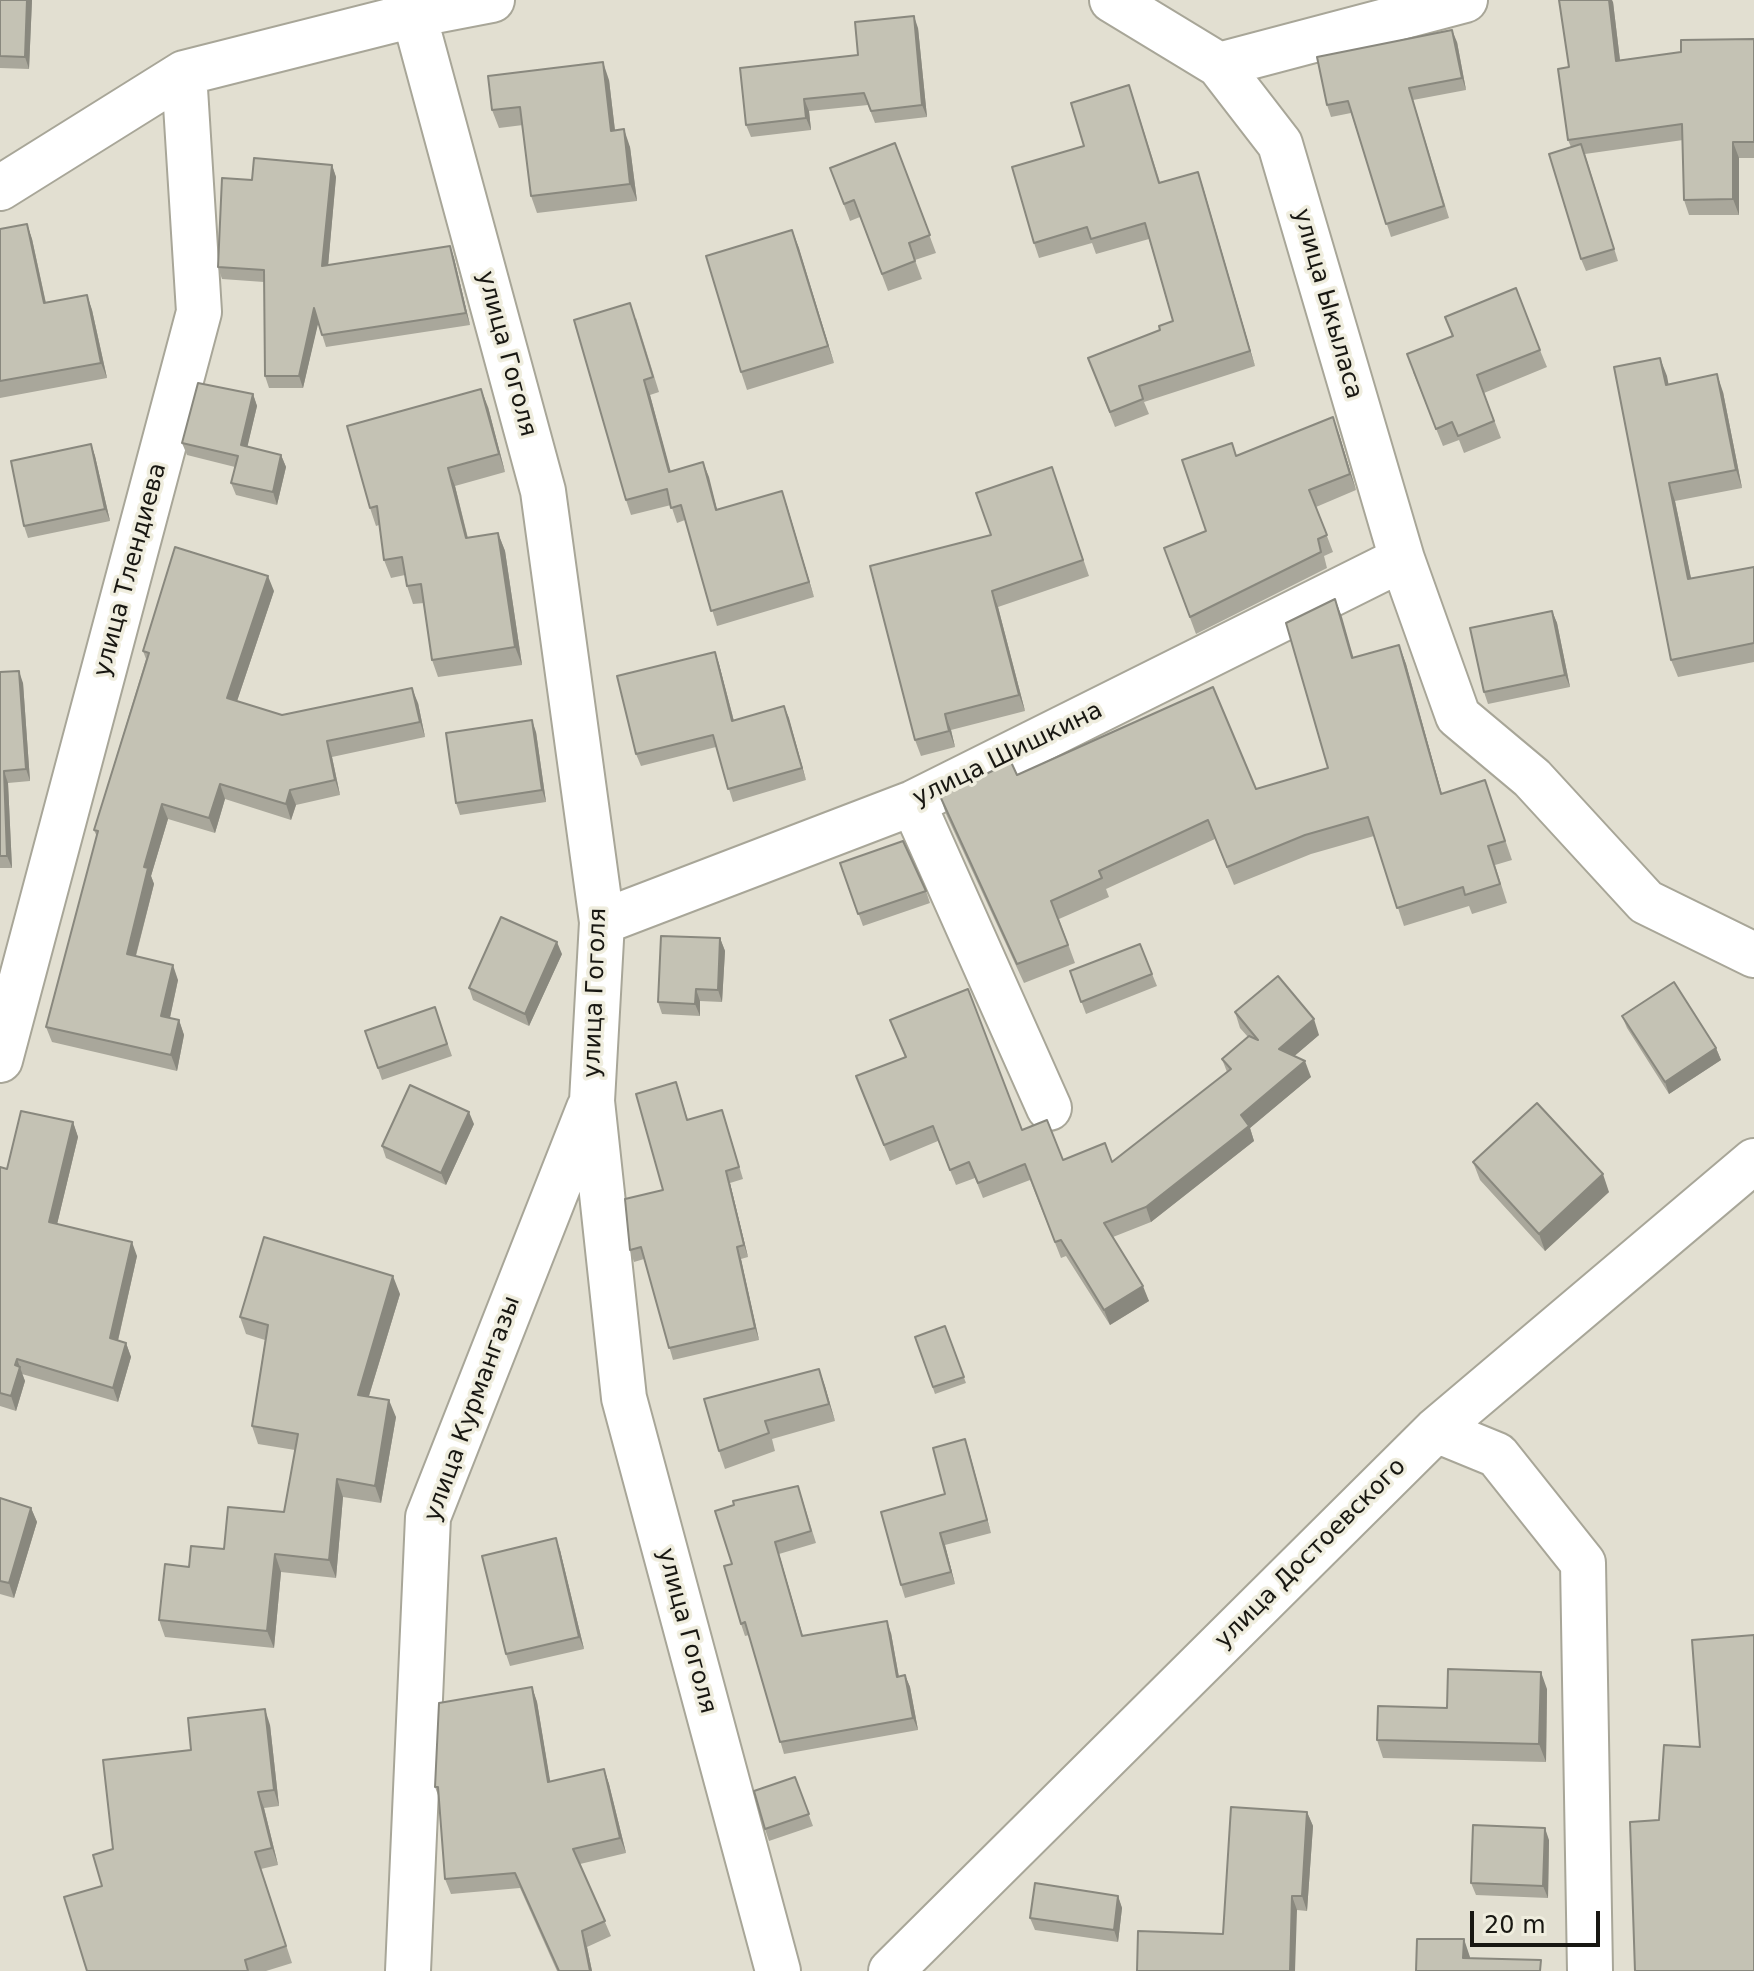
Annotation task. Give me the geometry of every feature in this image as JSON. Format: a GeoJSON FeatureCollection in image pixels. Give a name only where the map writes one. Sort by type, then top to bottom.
{"type":"FeatureCollection","features":[{"type":"Feature","properties":{"kind":"street"},"geometry":{"type":"LineString","coordinates":[[0,188],[184,73],[414,15],[492,0]]}},
{"type":"Feature","properties":{"kind":"street"},"geometry":{"type":"LineString","coordinates":[[1112,0],[1219,65],[1465,0]]}},
{"type":"Feature","properties":{"kind":"street","name":"улица Гоголя"},"geometry":{"type":"LineString","coordinates":[[414,15],[543,491],[602,922],[592,1101],[624,1398],[778,1971]]}},
{"type":"Feature","properties":{"kind":"street","name":"улица Ыкыласа"},"geometry":{"type":"LineString","coordinates":[[1219,65],[1280,144],[1402,559],[1458,716],[1532,778],[1646,902],[1754,955]]}},
{"type":"Feature","properties":{"kind":"street","name":"улица Тлендиева"},"geometry":{"type":"LineString","coordinates":[[0,1060],[11,983],[199,312],[184,73]]}},
{"type":"Feature","properties":{"kind":"street","name":"улица Шишкина"},"geometry":{"type":"LineString","coordinates":[[602,922],[913,803],[1402,559]]}},
{"type":"Feature","properties":{"kind":"street"},"geometry":{"type":"LineString","coordinates":[[913,803],[1049,1108]]}},
{"type":"Feature","properties":{"kind":"street","name":"улица Курмангазы"},"geometry":{"type":"LineString","coordinates":[[408,1971],[428,1517],[592,1101]]}},
{"type":"Feature","properties":{"kind":"street","name":"улица Достоевского"},"geometry":{"type":"LineString","coordinates":[[891,1971],[1436,1430],[1754,1161]]}},
{"type":"Feature","properties":{"kind":"street"},"geometry":{"type":"LineString","coordinates":[[1436,1430],[1497,1455],[1583,1563],[1590,1971]]}},
{"type":"Feature","properties":{"kind":"building"},"geometry":{"type":"Polygon","coordinates":[[[0,0],[27,0],[25,57],[0,56],[0,0]]]}},
{"type":"Feature","properties":{"kind":"building"},"geometry":{"type":"Polygon","coordinates":[[[1559,0],[1609,0],[1616,61],[1681,52],[1681,40],[1754,39],[1754,142],[1733,142],[1733,199],[1684,200],[1682,124],[1568,140],[1558,69],[1569,67],[1559,0]]]}},
{"type":"Feature","properties":{"kind":"building"},"geometry":{"type":"Polygon","coordinates":[[[914,16],[922,105],[871,111],[864,93],[804,99],[806,118],[746,125],[740,68],[858,55],[855,22],[914,16]]]}},
{"type":"Feature","properties":{"kind":"building"},"geometry":{"type":"Polygon","coordinates":[[[1452,30],[1462,78],[1409,88],[1444,206],[1386,224],[1348,101],[1327,105],[1317,57],[1452,30]]]}},
{"type":"Feature","properties":{"kind":"building"},"geometry":{"type":"Polygon","coordinates":[[[603,62],[611,131],[624,129],[630,184],[531,196],[520,107],[492,110],[488,76],[603,62]]]}},
{"type":"Feature","properties":{"kind":"building"},"geometry":{"type":"Polygon","coordinates":[[[1129,85],[1159,183],[1198,172],[1250,351],[1139,386],[1143,399],[1110,412],[1088,358],[1160,330],[1159,326],[1173,321],[1145,223],[1091,239],[1087,227],[1034,243],[1012,167],[1084,146],[1071,103],[1129,85]]]}},
{"type":"Feature","properties":{"kind":"building"},"geometry":{"type":"Polygon","coordinates":[[[895,143],[930,235],[909,243],[915,261],[882,274],[854,200],[844,204],[830,168],[895,143]]]}},
{"type":"Feature","properties":{"kind":"building"},"geometry":{"type":"Polygon","coordinates":[[[1581,144],[1614,249],[1581,259],[1549,154],[1581,144]]]}},
{"type":"Feature","properties":{"kind":"building"},"geometry":{"type":"Polygon","coordinates":[[[254,158],[332,165],[322,266],[450,246],[466,313],[322,335],[314,308],[299,376],[265,376],[264,270],[218,267],[222,178],[252,180],[254,158]]]}},
{"type":"Feature","properties":{"kind":"building"},"geometry":{"type":"Polygon","coordinates":[[[27,224],[44,303],[87,295],[101,363],[0,381],[0,229],[27,224]]]}},
{"type":"Feature","properties":{"kind":"building"},"geometry":{"type":"Polygon","coordinates":[[[792,230],[828,346],[741,372],[706,256],[792,230]]]}},
{"type":"Feature","properties":{"kind":"building"},"geometry":{"type":"Polygon","coordinates":[[[1516,288],[1540,350],[1477,375],[1494,421],[1458,436],[1452,422],[1436,429],[1407,354],[1453,336],[1445,317],[1516,288]]]}},
{"type":"Feature","properties":{"kind":"building"},"geometry":{"type":"Polygon","coordinates":[[[630,303],[653,377],[644,380],[669,472],[703,462],[716,510],[782,491],[809,582],[711,611],[681,505],[671,508],[667,489],[626,500],[574,320],[630,303]]]}},
{"type":"Feature","properties":{"kind":"building"},"geometry":{"type":"Polygon","coordinates":[[[1660,358],[1666,385],[1717,374],[1736,470],[1669,483],[1688,579],[1754,567],[1754,643],[1671,660],[1614,367],[1660,358]]]}},
{"type":"Feature","properties":{"kind":"building"},"geometry":{"type":"Polygon","coordinates":[[[198,383],[253,394],[241,445],[281,455],[273,492],[231,483],[238,456],[182,443],[198,383]]]}},
{"type":"Feature","properties":{"kind":"building"},"geometry":{"type":"Polygon","coordinates":[[[481,389],[499,454],[448,468],[466,538],[498,533],[515,647],[432,660],[421,584],[407,586],[402,557],[384,560],[377,506],[370,508],[347,426],[481,389]]]}},
{"type":"Feature","properties":{"kind":"building"},"geometry":{"type":"Polygon","coordinates":[[[1333,417],[1350,474],[1309,490],[1327,535],[1318,539],[1321,552],[1190,617],[1164,548],[1206,531],[1182,460],[1232,443],[1236,456],[1333,417]]]}},
{"type":"Feature","properties":{"kind":"building"},"geometry":{"type":"Polygon","coordinates":[[[91,444],[105,509],[24,526],[11,461],[91,444]]]}},
{"type":"Feature","properties":{"kind":"building"},"geometry":{"type":"Polygon","coordinates":[[[1052,467],[1083,560],[992,591],[1019,695],[945,714],[949,731],[915,740],[870,566],[991,535],[976,493],[1052,467]]]}},
{"type":"Feature","properties":{"kind":"building"},"geometry":{"type":"Polygon","coordinates":[[[175,547],[268,576],[227,698],[282,715],[412,688],[420,722],[327,741],[335,780],[290,790],[286,804],[220,784],[209,818],[162,804],[144,867],[148,868],[127,954],[173,965],[161,1016],[179,1020],[171,1055],[46,1027],[98,831],[94,830],[149,653],[143,651],[175,547]]]}},
{"type":"Feature","properties":{"kind":"building"},"geometry":{"type":"Polygon","coordinates":[[[1335,599],[1352,658],[1399,645],[1441,794],[1485,780],[1505,841],[1488,846],[1500,884],[1465,895],[1463,887],[1397,908],[1368,817],[1305,835],[1227,867],[1208,820],[1099,871],[1102,878],[1051,901],[1068,945],[1017,964],[940,796],[1011,762],[1017,775],[1213,687],[1256,789],[1328,768],[1286,623],[1335,599]]]}},
{"type":"Feature","properties":{"kind":"building"},"geometry":{"type":"Polygon","coordinates":[[[1552,611],[1565,675],[1484,692],[1470,628],[1552,611]]]}},
{"type":"Feature","properties":{"kind":"building"},"geometry":{"type":"Polygon","coordinates":[[[715,652],[732,721],[784,706],[802,768],[728,789],[713,735],[636,754],[617,676],[715,652]]]}},
{"type":"Feature","properties":{"kind":"building"},"geometry":{"type":"Polygon","coordinates":[[[19,671],[26,769],[4,771],[7,856],[0,856],[0,672],[19,671]]]}},
{"type":"Feature","properties":{"kind":"building"},"geometry":{"type":"Polygon","coordinates":[[[532,720],[542,790],[456,803],[446,733],[532,720]]]}},
{"type":"Feature","properties":{"kind":"building"},"geometry":{"type":"Polygon","coordinates":[[[903,841],[926,891],[858,914],[840,863],[903,841]]]}},
{"type":"Feature","properties":{"kind":"building"},"geometry":{"type":"Polygon","coordinates":[[[501,917],[557,942],[525,1014],[469,988],[501,917]]]}},
{"type":"Feature","properties":{"kind":"building"},"geometry":{"type":"Polygon","coordinates":[[[661,936],[720,938],[718,990],[696,989],[695,1004],[658,1002],[661,936]]]}},
{"type":"Feature","properties":{"kind":"building"},"geometry":{"type":"Polygon","coordinates":[[[1140,944],[1152,974],[1081,1002],[1070,971],[1140,944]]]}},
{"type":"Feature","properties":{"kind":"building"},"geometry":{"type":"Polygon","coordinates":[[[1278,976],[1314,1019],[1279,1049],[1305,1061],[1241,1115],[1249,1126],[1146,1207],[1104,1223],[1143,1286],[1104,1310],[1061,1240],[1055,1242],[1025,1164],[978,1183],[969,1162],[950,1170],[933,1126],[884,1145],[856,1076],[906,1057],[890,1020],[968,989],[1022,1130],[1047,1120],[1063,1160],[1105,1143],[1112,1162],[1231,1069],[1222,1059],[1249,1036],[1258,1040],[1235,1012],[1278,976]]]}},
{"type":"Feature","properties":{"kind":"building"},"geometry":{"type":"Polygon","coordinates":[[[1674,982],[1716,1048],[1665,1082],[1622,1016],[1674,982]]]}},
{"type":"Feature","properties":{"kind":"building"},"geometry":{"type":"Polygon","coordinates":[[[435,1007],[447,1044],[378,1068],[365,1031],[435,1007]]]}},
{"type":"Feature","properties":{"kind":"building"},"geometry":{"type":"Polygon","coordinates":[[[676,1082],[687,1120],[722,1110],[739,1167],[726,1171],[744,1245],[737,1247],[755,1328],[669,1348],[641,1247],[630,1250],[625,1199],[663,1190],[636,1094],[676,1082]]]}},
{"type":"Feature","properties":{"kind":"building"},"geometry":{"type":"Polygon","coordinates":[[[410,1085],[469,1112],[441,1173],[382,1146],[410,1085]]]}},
{"type":"Feature","properties":{"kind":"building"},"geometry":{"type":"Polygon","coordinates":[[[1537,1103],[1603,1174],[1539,1234],[1473,1162],[1537,1103]]]}},
{"type":"Feature","properties":{"kind":"building"},"geometry":{"type":"Polygon","coordinates":[[[21,1111],[73,1122],[49,1222],[132,1242],[110,1338],[126,1343],[113,1388],[17,1359],[15,1365],[20,1367],[11,1396],[0,1393],[0,1167],[7,1169],[21,1111]]]}},
{"type":"Feature","properties":{"kind":"building"},"geometry":{"type":"Polygon","coordinates":[[[264,1237],[393,1276],[358,1395],[389,1400],[375,1486],[337,1479],[329,1560],[275,1554],[267,1631],[159,1620],[165,1564],[189,1567],[191,1546],[224,1549],[228,1507],[284,1512],[298,1434],[252,1426],[268,1325],[240,1317],[264,1237]]]}},
{"type":"Feature","properties":{"kind":"building"},"geometry":{"type":"Polygon","coordinates":[[[945,1326],[964,1377],[933,1387],[915,1337],[945,1326]]]}},
{"type":"Feature","properties":{"kind":"building"},"geometry":{"type":"Polygon","coordinates":[[[819,1369],[829,1404],[765,1421],[769,1433],[719,1451],[704,1399],[819,1369]]]}},
{"type":"Feature","properties":{"kind":"building"},"geometry":{"type":"Polygon","coordinates":[[[965,1439],[987,1520],[940,1533],[951,1572],[901,1585],[881,1512],[945,1494],[933,1448],[965,1439]]]}},
{"type":"Feature","properties":{"kind":"building"},"geometry":{"type":"Polygon","coordinates":[[[798,1486],[811,1531],[775,1542],[802,1636],[887,1621],[897,1677],[905,1675],[913,1718],[780,1742],[745,1622],[741,1624],[724,1566],[732,1564],[715,1511],[734,1505],[733,1501],[798,1486]]]}},
{"type":"Feature","properties":{"kind":"building"},"geometry":{"type":"Polygon","coordinates":[[[0,1498],[31,1508],[9,1583],[0,1581],[0,1498]]]}},
{"type":"Feature","properties":{"kind":"building"},"geometry":{"type":"Polygon","coordinates":[[[556,1538],[579,1637],[506,1654],[482,1556],[556,1538]]]}},
{"type":"Feature","properties":{"kind":"building"},"geometry":{"type":"Polygon","coordinates":[[[1754,1635],[1754,1971],[1635,1971],[1630,1822],[1659,1820],[1664,1745],[1700,1747],[1692,1640],[1754,1635]]]}},
{"type":"Feature","properties":{"kind":"building"},"geometry":{"type":"Polygon","coordinates":[[[1448,1669],[1541,1672],[1539,1744],[1377,1740],[1378,1706],[1447,1708],[1448,1669]]]}},
{"type":"Feature","properties":{"kind":"building"},"geometry":{"type":"Polygon","coordinates":[[[532,1687],[548,1782],[604,1769],[620,1838],[573,1849],[605,1921],[582,1931],[590,1971],[559,1971],[515,1873],[445,1879],[438,1787],[435,1787],[439,1703],[532,1687]]]}},
{"type":"Feature","properties":{"kind":"building"},"geometry":{"type":"Polygon","coordinates":[[[265,1709],[274,1790],[258,1792],[272,1848],[255,1852],[286,1946],[245,1960],[248,1971],[87,1971],[64,1897],[102,1886],[93,1855],[113,1849],[103,1760],[191,1750],[188,1718],[265,1709]]]}},
{"type":"Feature","properties":{"kind":"building"},"geometry":{"type":"Polygon","coordinates":[[[795,1777],[809,1814],[765,1829],[754,1791],[795,1777]]]}},
{"type":"Feature","properties":{"kind":"building"},"geometry":{"type":"Polygon","coordinates":[[[1231,1807],[1307,1812],[1302,1896],[1292,1896],[1290,1971],[1137,1971],[1138,1931],[1223,1934],[1231,1807]]]}},
{"type":"Feature","properties":{"kind":"building"},"geometry":{"type":"Polygon","coordinates":[[[1473,1825],[1545,1828],[1543,1886],[1471,1883],[1473,1825]]]}},
{"type":"Feature","properties":{"kind":"building"},"geometry":{"type":"Polygon","coordinates":[[[1035,1883],[1118,1896],[1114,1930],[1030,1918],[1035,1883]]]}},
{"type":"Feature","properties":{"kind":"building"},"geometry":{"type":"Polygon","coordinates":[[[1417,1939],[1464,1939],[1463,1958],[1541,1960],[1540,1971],[1416,1971],[1417,1939]]]}}]}
